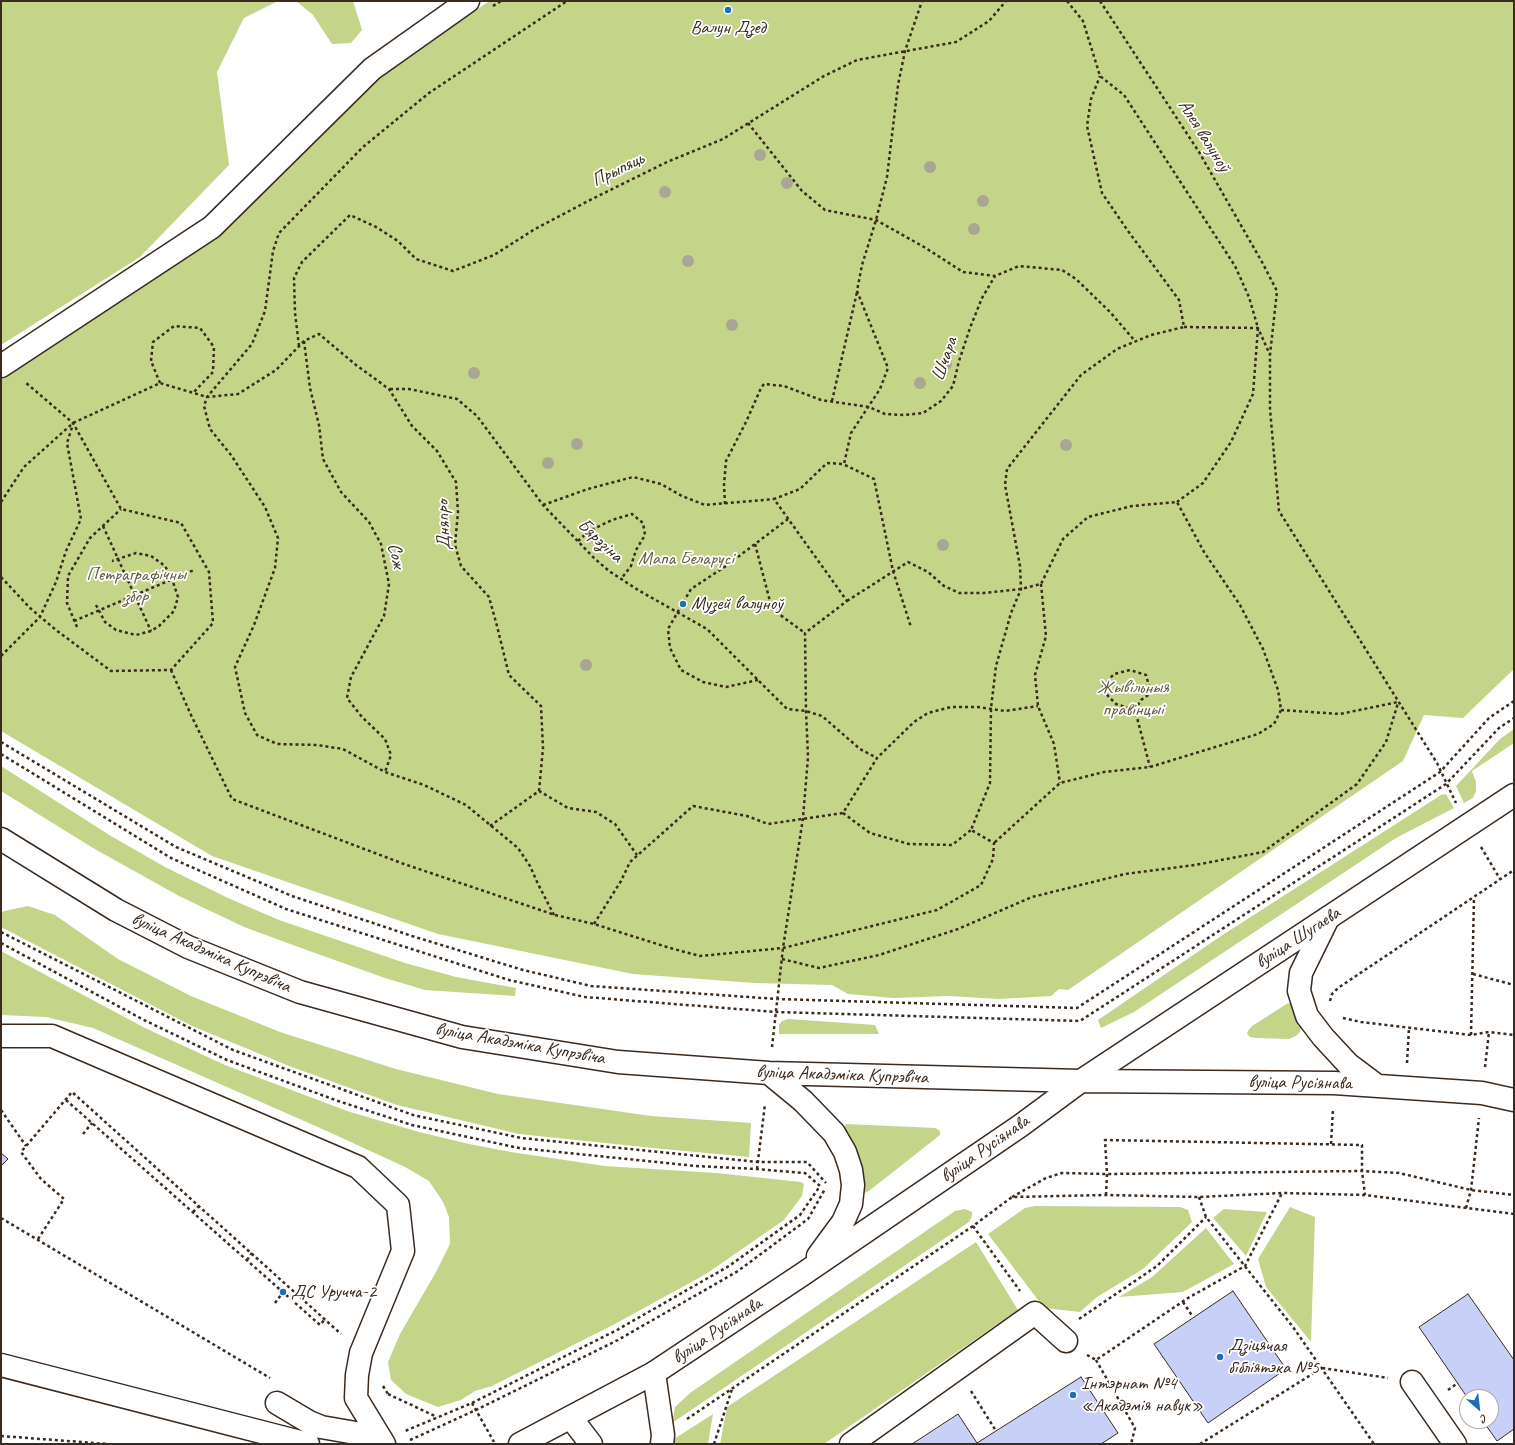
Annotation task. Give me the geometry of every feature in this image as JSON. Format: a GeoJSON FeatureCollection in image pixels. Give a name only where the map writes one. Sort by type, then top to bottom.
{"type":"FeatureCollection","features":[{"type":"Feature","properties":{"kind":"main road"},"geometry":{"type":"LineString","coordinates":[[1,366],[212,227],[372,69],[468,1]]}},
{"type":"Feature","properties":{"kind":"main road","name":"вуліца Шугаева"},"geometry":{"type":"LineString","coordinates":[[1081,1081],[1514,795]]}},
{"type":"Feature","properties":{"kind":"main road","name":"вуліца Акадэміка Купрэвіча"},"geometry":{"type":"LineString","coordinates":[[1,838],[116,910],[188,947],[300,992],[462,1036],[618,1062],[769,1073],[1081,1081]]}},
{"type":"Feature","properties":{"kind":"main road"},"geometry":{"type":"LineString","coordinates":[[1328,918],[1301,973],[1299,991],[1307,1016],[1323,1037],[1348,1064],[1376,1085]]}},
{"type":"Feature","properties":{"kind":"main road"},"geometry":{"type":"LineString","coordinates":[[1,1036],[52,1036],[358,1167],[398,1205],[403,1251],[361,1352],[357,1375],[356,1398],[382,1441]]}},
{"type":"Feature","properties":{"kind":"main road"},"geometry":{"type":"LineString","coordinates":[[769,1073],[803,1101],[834,1133],[846,1152],[851,1170],[853,1186],[851,1204],[843,1222],[803,1274]]}},
{"type":"Feature","properties":{"kind":"main road","name":"вуліца Русіянава"},"geometry":{"type":"LineString","coordinates":[[520,1444],[654,1373],[803,1274],[1020,1126],[1081,1081],[1334,1083],[1482,1093],[1514,1100]]}},
{"type":"Feature","properties":{"kind":"main road"},"geometry":{"type":"LineString","coordinates":[[851,1444],[1035,1313],[1066,1341]]}},
{"type":"Feature","properties":{"kind":"main road"},"geometry":{"type":"LineString","coordinates":[[1,1365],[308,1444]]}},
{"type":"Feature","properties":{"kind":"main road"},"geometry":{"type":"LineString","coordinates":[[654,1373],[662,1440]]}},
{"type":"Feature","properties":{"kind":"main road"},"geometry":{"type":"LineString","coordinates":[[1412,1382],[1455,1444]]}},
{"type":"Feature","properties":{"kind":"main road"},"geometry":{"type":"LineString","coordinates":[[276,1403],[309,1422],[321,1427],[382,1441]]}},
{"type":"Feature","properties":{"kind":"main road"},"geometry":{"type":"LineString","coordinates":[[571,1418],[591,1444]]}},
{"type":"Feature","properties":{"kind":"main road"},"geometry":{"type":"LineString","coordinates":[[336,1444],[382,1441]]}},
{"type":"Feature","properties":{"kind":"path"},"geometry":{"type":"LineString","coordinates":[[555,915],[530,866],[518,848],[466,805],[424,785],[385,772],[343,749],[317,745],[277,744],[257,735],[245,713],[235,668],[254,625],[275,568],[278,538],[265,507],[231,455],[210,429],[204,406],[206,397],[252,344],[265,311],[273,251],[279,233],[364,147],[429,93],[567,1]]}},
{"type":"Feature","properties":{"kind":"path"},"geometry":{"type":"LineString","coordinates":[[832,401],[862,265],[887,177],[898,85],[905,51],[922,1]]}},
{"type":"Feature","properties":{"kind":"path","name":"Прыпяць"},"geometry":{"type":"LineString","coordinates":[[299,346],[295,313],[294,278],[302,262],[350,215],[376,226],[398,241],[416,259],[453,270],[494,255],[535,228],[592,199],[667,162],[723,139],[824,76],[850,63],[857,60],[956,42],[989,21],[1006,1]]}},
{"type":"Feature","properties":{"kind":"path"},"geometry":{"type":"LineString","coordinates":[[1067,1],[1083,21],[1100,76],[1124,95],[1235,266],[1249,297],[1258,328],[1270,355],[1270,409],[1279,511],[1436,763],[1440,772]]}},
{"type":"Feature","properties":{"kind":"path","name":"Алея валуноў"},"geometry":{"type":"LineString","coordinates":[[1100,1],[1199,152],[1277,291],[1270,355]]}},
{"type":"Feature","properties":{"kind":"path"},"geometry":{"type":"LineString","coordinates":[[1100,76],[1091,99],[1087,126],[1102,193],[1179,300],[1184,327]]}},
{"type":"Feature","properties":{"kind":"path"},"geometry":{"type":"LineString","coordinates":[[748,123],[802,191],[825,210],[876,220],[924,247],[963,272],[995,276],[1018,266],[1062,270],[1076,280],[1110,312],[1135,341]]}},
{"type":"Feature","properties":{"kind":"path","name":"Шчара"},"geometry":{"type":"LineString","coordinates":[[725,504],[724,485],[726,461],[764,384],[784,386],[821,400],[869,407],[885,414],[904,416],[922,413],[941,401],[953,386],[959,361],[970,328],[982,298],[995,276]]}},
{"type":"Feature","properties":{"kind":"path"},"geometry":{"type":"LineString","coordinates":[[844,464],[851,433],[880,389],[888,368],[857,291]]}},
{"type":"Feature","properties":{"kind":"path"},"geometry":{"type":"LineString","coordinates":[[160,384],[151,361],[153,342],[174,326],[200,328],[214,347],[213,372],[193,393]]}},
{"type":"Feature","properties":{"kind":"path"},"geometry":{"type":"LineString","coordinates":[[594,924],[621,881],[630,862],[693,806],[747,816],[768,824],[844,813],[870,833],[909,844],[952,845],[971,830],[990,783],[991,708],[996,666],[1011,614],[1021,589],[1020,566],[1005,485],[1007,469],[1081,375],[1117,349],[1151,335],[1184,327],[1258,328]]}},
{"type":"Feature","properties":{"kind":"path"},"geometry":{"type":"LineString","coordinates":[[1060,783],[1054,744],[1038,706],[1035,675],[1046,636],[1041,584],[1063,538],[1088,517],[1132,506],[1177,502],[1203,483],[1234,435],[1253,394],[1258,328]]}},
{"type":"Feature","properties":{"kind":"path","name":"Дняпро"},"geometry":{"type":"LineString","coordinates":[[304,341],[319,334],[356,365],[389,389],[412,426],[437,451],[456,482],[458,512],[455,545],[461,566],[489,597],[498,626],[509,675],[541,706],[543,748],[539,791]]}},
{"type":"Feature","properties":{"kind":"path"},"geometry":{"type":"LineString","coordinates":[[1,502],[24,467],[73,423],[160,384],[206,397],[238,394],[276,370],[304,341]]}},
{"type":"Feature","properties":{"kind":"path","name":"Сож"},"geometry":{"type":"LineString","coordinates":[[304,341],[310,388],[319,425],[323,459],[341,492],[369,522],[381,544],[389,584],[384,616],[351,677],[348,698],[362,717],[385,739],[391,755],[385,772]]}},
{"type":"Feature","properties":{"kind":"path"},"geometry":{"type":"LineString","coordinates":[[1,577],[4,582],[40,617],[111,671],[171,670],[213,623],[209,572],[182,523],[121,509],[73,423],[21,379]]}},
{"type":"Feature","properties":{"kind":"path","name":"Бярэзіна"},"geometry":{"type":"LineString","coordinates":[[389,389],[409,389],[457,399],[477,416],[543,505],[599,563],[621,579],[707,629],[787,709],[806,711],[822,716],[860,749],[877,758]]}},
{"type":"Feature","properties":{"kind":"path"},"geometry":{"type":"LineString","coordinates":[[1,656],[40,617],[56,582],[66,551],[81,519],[67,443],[73,423]]}},
{"type":"Feature","properties":{"kind":"path"},"geometry":{"type":"LineString","coordinates":[[543,505],[588,488],[633,477],[661,484],[682,496],[705,505],[774,499],[800,489],[828,463],[844,464],[874,479],[893,571],[911,627]]}},
{"type":"Feature","properties":{"kind":"path"},"geometry":{"type":"LineString","coordinates":[[774,499],[847,601]]}},
{"type":"Feature","properties":{"kind":"path"},"geometry":{"type":"LineString","coordinates":[[171,670],[232,799],[404,864],[555,915],[594,924],[638,939],[700,956],[783,948],[937,910],[980,885],[993,860],[994,843],[1060,783],[1104,772],[1150,767],[1258,734],[1274,724],[1281,710],[1278,690],[1264,649],[1240,605],[1204,552],[1177,502]]}},
{"type":"Feature","properties":{"kind":"path"},"geometry":{"type":"LineString","coordinates":[[77,627],[67,603],[68,576],[90,538],[121,509]]}},
{"type":"Feature","properties":{"kind":"path"},"geometry":{"type":"LineString","coordinates":[[578,541],[589,531],[612,520],[632,514],[643,523],[645,534],[636,550],[631,566],[621,579]]}},
{"type":"Feature","properties":{"kind":"path"},"geometry":{"type":"LineString","coordinates":[[758,680],[726,687],[703,682],[682,670],[670,648],[668,629],[691,589],[726,566],[788,519]]}},
{"type":"Feature","properties":{"kind":"path"},"geometry":{"type":"LineString","coordinates":[[103,526],[151,631]]}},
{"type":"Feature","properties":{"kind":"path"},"geometry":{"type":"LineString","coordinates":[[755,544],[772,609],[805,634]]}},
{"type":"Feature","properties":{"kind":"path"},"geometry":{"type":"LineString","coordinates":[[96,605],[105,622],[116,630],[136,635],[151,631],[159,626],[174,611],[178,597],[166,566],[151,556],[136,553],[112,561]]}},
{"type":"Feature","properties":{"kind":"path"},"geometry":{"type":"LineString","coordinates":[[805,634],[847,601],[908,562],[928,572],[944,586],[959,593],[984,593],[1021,589],[1041,584]]}},
{"type":"Feature","properties":{"kind":"path"},"geometry":{"type":"LineString","coordinates":[[74,621],[194,570]]}},
{"type":"Feature","properties":{"kind":"path"},"geometry":{"type":"LineString","coordinates":[[777,1000],[783,948],[803,818],[808,757],[805,634]]}},
{"type":"Feature","properties":{"kind":"path"},"geometry":{"type":"LineString","coordinates":[[1135,710],[1116,704],[1108,696],[1103,686],[1114,674],[1130,670],[1146,675],[1151,693],[1141,700],[1135,710],[1150,767]]}},
{"type":"Feature","properties":{"kind":"path"},"geometry":{"type":"LineString","coordinates":[[1,742],[176,847],[292,896],[412,936],[522,970],[591,986],[777,1000],[1077,1008],[1440,772],[1489,718],[1514,700]]}},
{"type":"Feature","properties":{"kind":"path"},"geometry":{"type":"LineString","coordinates":[[1281,710],[1340,714],[1398,702]]}},
{"type":"Feature","properties":{"kind":"path"},"geometry":{"type":"LineString","coordinates":[[782,958],[819,968],[880,956],[958,929],[1032,897],[1125,874],[1195,865],[1263,852],[1357,784],[1386,742],[1398,702]]}},
{"type":"Feature","properties":{"kind":"path"},"geometry":{"type":"LineString","coordinates":[[844,813],[877,758],[914,722],[928,713],[951,707],[978,707],[1005,711],[1038,706]]}},
{"type":"Feature","properties":{"kind":"path"},"geometry":{"type":"LineString","coordinates":[[1,754],[171,858],[279,906],[509,980],[585,997],[776,1012],[1080,1020],[1446,784],[1499,728],[1514,718]]}},
{"type":"Feature","properties":{"kind":"path"},"geometry":{"type":"LineString","coordinates":[[490,826],[539,791],[568,808],[596,812],[615,824],[638,855]]}},
{"type":"Feature","properties":{"kind":"path"},"geometry":{"type":"LineString","coordinates":[[971,830],[994,843]]}},
{"type":"Feature","properties":{"kind":"path"},"geometry":{"type":"LineString","coordinates":[[1332,1007],[1330,999],[1332,994],[1338,988],[1514,870]]}},
{"type":"Feature","properties":{"kind":"path"},"geometry":{"type":"LineString","coordinates":[[1471,1035],[1474,897]]}},
{"type":"Feature","properties":{"kind":"path"},"geometry":{"type":"LineString","coordinates":[[1,932],[233,1050],[413,1115],[521,1138],[758,1162],[807,1162],[828,1185],[808,1219],[738,1271],[618,1340],[476,1410],[407,1441]]}},
{"type":"Feature","properties":{"kind":"path"},"geometry":{"type":"LineString","coordinates":[[1,943],[142,1019],[227,1060],[338,1101],[412,1125],[519,1148],[696,1166],[805,1173],[820,1186],[800,1215],[729,1266],[617,1330],[472,1403],[382,1441]]}},
{"type":"Feature","properties":{"kind":"path"},"geometry":{"type":"LineString","coordinates":[[1473,974],[1514,985]]}},
{"type":"Feature","properties":{"kind":"path"},"geometry":{"type":"LineString","coordinates":[[1339,1017],[1351,1021],[1471,1035],[1489,1032],[1514,1035]]}},
{"type":"Feature","properties":{"kind":"path"},"geometry":{"type":"LineString","coordinates":[[1406,1088],[1410,1028]]}},
{"type":"Feature","properties":{"kind":"path"},"geometry":{"type":"LineString","coordinates":[[1331,1144],[1334,1083]]}},
{"type":"Feature","properties":{"kind":"path"},"geometry":{"type":"LineString","coordinates":[[38,1239],[64,1199],[41,1179],[21,1152],[72,1092],[361,1352],[388,1394]]}},
{"type":"Feature","properties":{"kind":"path"},"geometry":{"type":"LineString","coordinates":[[66,1100],[320,1325],[325,1319]]}},
{"type":"Feature","properties":{"kind":"path"},"geometry":{"type":"LineString","coordinates":[[1,1110],[26,1146]]}},
{"type":"Feature","properties":{"kind":"path"},"geometry":{"type":"LineString","coordinates":[[83,1134],[92,1123]]}},
{"type":"Feature","properties":{"kind":"path"},"geometry":{"type":"LineString","coordinates":[[1106,1195],[1107,1174],[1105,1140],[1362,1145],[1362,1171],[1365,1195]]}},
{"type":"Feature","properties":{"kind":"path"},"geometry":{"type":"LineString","coordinates":[[662,1440],[732,1389],[973,1226],[1012,1197],[1046,1178],[1062,1173],[1107,1174],[1362,1171],[1399,1173],[1470,1190],[1514,1195]]}},
{"type":"Feature","properties":{"kind":"path"},"geometry":{"type":"LineString","coordinates":[[1012,1197],[1106,1195],[1198,1197],[1283,1193],[1365,1195],[1514,1214]]}},
{"type":"Feature","properties":{"kind":"path"},"geometry":{"type":"LineString","coordinates":[[1096,1360],[1183,1302],[1245,1266],[1283,1193]]}},
{"type":"Feature","properties":{"kind":"path"},"geometry":{"type":"LineString","coordinates":[[1198,1197],[1206,1217],[1293,1328],[1374,1444]]}},
{"type":"Feature","properties":{"kind":"path"},"geometry":{"type":"LineString","coordinates":[[193,1212],[199,1206]]}},
{"type":"Feature","properties":{"kind":"path"},"geometry":{"type":"LineString","coordinates":[[973,1226],[1035,1313],[1079,1319],[1157,1266],[1206,1217]]}},
{"type":"Feature","properties":{"kind":"path"},"geometry":{"type":"LineString","coordinates":[[1,1218],[273,1380]]}},
{"type":"Feature","properties":{"kind":"path"},"geometry":{"type":"LineString","coordinates":[[247,1260],[252,1253]]}},
{"type":"Feature","properties":{"kind":"path"},"geometry":{"type":"LineString","coordinates":[[275,1303],[283,1292]]}},
{"type":"Feature","properties":{"kind":"path"},"geometry":{"type":"LineString","coordinates":[[1183,1302],[1193,1317]]}},
{"type":"Feature","properties":{"kind":"path"},"geometry":{"type":"LineString","coordinates":[[1066,1341],[1096,1360],[1135,1428],[1131,1444]]}},
{"type":"Feature","properties":{"kind":"path"},"geometry":{"type":"LineString","coordinates":[[957,1368],[996,1431]]}},
{"type":"Feature","properties":{"kind":"path"},"geometry":{"type":"LineString","coordinates":[[1200,1444],[1322,1368],[1412,1382]]}},
{"type":"Feature","properties":{"kind":"path"},"geometry":{"type":"LineString","coordinates":[[714,1444],[732,1389]]}},
{"type":"Feature","properties":{"kind":"path"},"geometry":{"type":"LineString","coordinates":[[472,1403],[495,1444]]}},
{"type":"Feature","properties":{"kind":"path"},"geometry":{"type":"LineString","coordinates":[[1,1436],[108,1444]]}},
{"type":"Feature","properties":{"kind":"green space"},"geometry":{"type":"Polygon","coordinates":[[[1,1],[278,1],[244,18],[217,72],[229,165],[140,257],[1,345],[1,1]]]}},
{"type":"Feature","properties":{"kind":"green space"},"geometry":{"type":"Polygon","coordinates":[[[296,1],[353,1],[362,30],[351,43],[332,44],[313,15],[296,1]]]}},
{"type":"Feature","properties":{"kind":"green space","name":"Музей валуноў"},"geometry":{"type":"Polygon","coordinates":[[[490,1],[1514,1],[1514,669],[1463,718],[1424,715],[1403,761],[1068,990],[1059,989],[1051,996],[999,999],[948,996],[893,998],[848,994],[832,985],[754,983],[633,974],[438,934],[212,856],[1,731],[1,376],[222,229],[389,65],[490,1]]]}},
{"type":"Feature","properties":{"kind":"green space"},"geometry":{"type":"Polygon","coordinates":[[[1514,729],[1514,743],[1472,771],[1476,782],[1476,791],[1473,798],[1464,803],[1456,786],[1500,739],[1514,729]]]}},
{"type":"Feature","properties":{"kind":"green space"},"geometry":{"type":"Polygon","coordinates":[[[1,766],[111,836],[165,867],[228,898],[279,920],[405,963],[456,977],[516,988],[515,996],[425,990],[385,978],[244,927],[179,896],[93,848],[1,791],[1,766]]]}},
{"type":"Feature","properties":{"kind":"green space"},"geometry":{"type":"Polygon","coordinates":[[[1446,794],[1454,808],[1396,838],[1134,1012],[1101,1028],[1098,1020],[1224,934],[1441,795],[1446,794]]]}},
{"type":"Feature","properties":{"kind":"green space"},"geometry":{"type":"Polygon","coordinates":[[[28,906],[55,915],[118,959],[191,996],[280,1032],[396,1069],[498,1094],[651,1116],[751,1123],[749,1157],[519,1134],[397,1105],[289,1066],[192,1026],[1,927],[1,913],[28,906]]]}},
{"type":"Feature","properties":{"kind":"green space"},"geometry":{"type":"Polygon","coordinates":[[[1,951],[145,1028],[225,1065],[350,1112],[419,1132],[511,1152],[605,1166],[717,1173],[801,1182],[804,1184],[802,1196],[784,1220],[706,1274],[613,1325],[492,1386],[475,1391],[461,1400],[438,1407],[406,1394],[391,1380],[388,1362],[400,1334],[436,1272],[450,1244],[449,1217],[443,1202],[429,1181],[405,1167],[329,1132],[93,1028],[46,1017],[1,1015],[1,951]]]}},
{"type":"Feature","properties":{"kind":"green space"},"geometry":{"type":"Polygon","coordinates":[[[1288,1003],[1292,1004],[1302,1024],[1300,1032],[1296,1036],[1289,1039],[1256,1038],[1250,1037],[1247,1034],[1252,1026],[1288,1003]]]}},
{"type":"Feature","properties":{"kind":"green space"},"geometry":{"type":"Polygon","coordinates":[[[788,1019],[875,1025],[879,1034],[779,1034],[779,1025],[782,1021],[788,1019]]]}},
{"type":"Feature","properties":{"kind":"green space"},"geometry":{"type":"Polygon","coordinates":[[[846,1124],[936,1128],[940,1131],[940,1135],[865,1193],[862,1177],[842,1132],[846,1124]]]}},
{"type":"Feature","properties":{"kind":"green space"},"geometry":{"type":"Polygon","coordinates":[[[1035,1206],[1180,1207],[1188,1210],[1192,1222],[1143,1269],[1097,1297],[1080,1312],[1044,1308],[988,1234],[1025,1208],[1035,1206]]]}},
{"type":"Feature","properties":{"kind":"green space"},"geometry":{"type":"Polygon","coordinates":[[[1290,1207],[1315,1217],[1311,1342],[1266,1287],[1258,1259],[1290,1207]]]}},
{"type":"Feature","properties":{"kind":"green space"},"geometry":{"type":"Polygon","coordinates":[[[965,1209],[972,1212],[969,1222],[672,1423],[675,1407],[690,1393],[955,1211],[965,1209]]]}},
{"type":"Feature","properties":{"kind":"green space"},"geometry":{"type":"Polygon","coordinates":[[[1224,1209],[1267,1212],[1246,1256],[1213,1218],[1224,1209]]]}},
{"type":"Feature","properties":{"kind":"green space"},"geometry":{"type":"Polygon","coordinates":[[[1206,1228],[1234,1264],[1183,1292],[1119,1297],[1152,1277],[1206,1228]]]}},
{"type":"Feature","properties":{"kind":"green space"},"geometry":{"type":"Polygon","coordinates":[[[976,1242],[1018,1310],[824,1444],[720,1444],[727,1407],[976,1242]]]}},
{"type":"Feature","properties":{"kind":"green space"},"geometry":{"type":"Polygon","coordinates":[[[713,1414],[708,1444],[673,1444],[674,1439],[713,1414]]]}},
{"type":"Feature","properties":{"kind":"building"},"geometry":{"type":"Polygon","coordinates":[[[1,1153],[8,1159],[1,1166],[1,1153]]]}},
{"type":"Feature","properties":{"kind":"building","name":"Дзіцячая бібліятэка №5"},"geometry":{"type":"Polygon","coordinates":[[[1233,1291],[1286,1369],[1208,1423],[1154,1344],[1233,1291]]]}},
{"type":"Feature","properties":{"kind":"building"},"geometry":{"type":"Polygon","coordinates":[[[1468,1294],[1514,1360],[1514,1429],[1497,1441],[1489,1429],[1499,1429],[1499,1389],[1462,1389],[1419,1327],[1468,1294]]]}},
{"type":"Feature","properties":{"kind":"building","name":"Інтэрнат №4 «Акадэмія навук»"},"geometry":{"type":"Polygon","coordinates":[[[1081,1377],[1118,1433],[1101,1444],[912,1444],[958,1414],[977,1443],[1081,1377]]]}},
{"type":"Feature","properties":{"kind":"place","name":"Валун Дзед"},"geometry":{"type":"Point","coordinates":[728,10]}},
{"type":"Feature","properties":{"kind":"place","name":"Музей валуноў"},"geometry":{"type":"Point","coordinates":[683,604]}},
{"type":"Feature","properties":{"kind":"place","name":"ДС Уручча-2"},"geometry":{"type":"Point","coordinates":[283,1292]}},
{"type":"Feature","properties":{"kind":"place","name":"Дзіцячая бібліятэка №5"},"geometry":{"type":"Point","coordinates":[1220,1357]}},
{"type":"Feature","properties":{"kind":"place","name":"Інтэрнат №4 «Акадэмія навук»"},"geometry":{"type":"Point","coordinates":[1073,1395]}},
{"type":"Feature","properties":{"kind":"park label","name":"Мапа Беларусі"},"geometry":{"type":"Point","coordinates":[686,559]}},
{"type":"Feature","properties":{"kind":"park label","name":"Петраграфічны збор"},"geometry":{"type":"Point","coordinates":[136,586]}},
{"type":"Feature","properties":{"kind":"park label","name":"Жывільныя правінцыі"},"geometry":{"type":"Point","coordinates":[1133,699]}}]}
